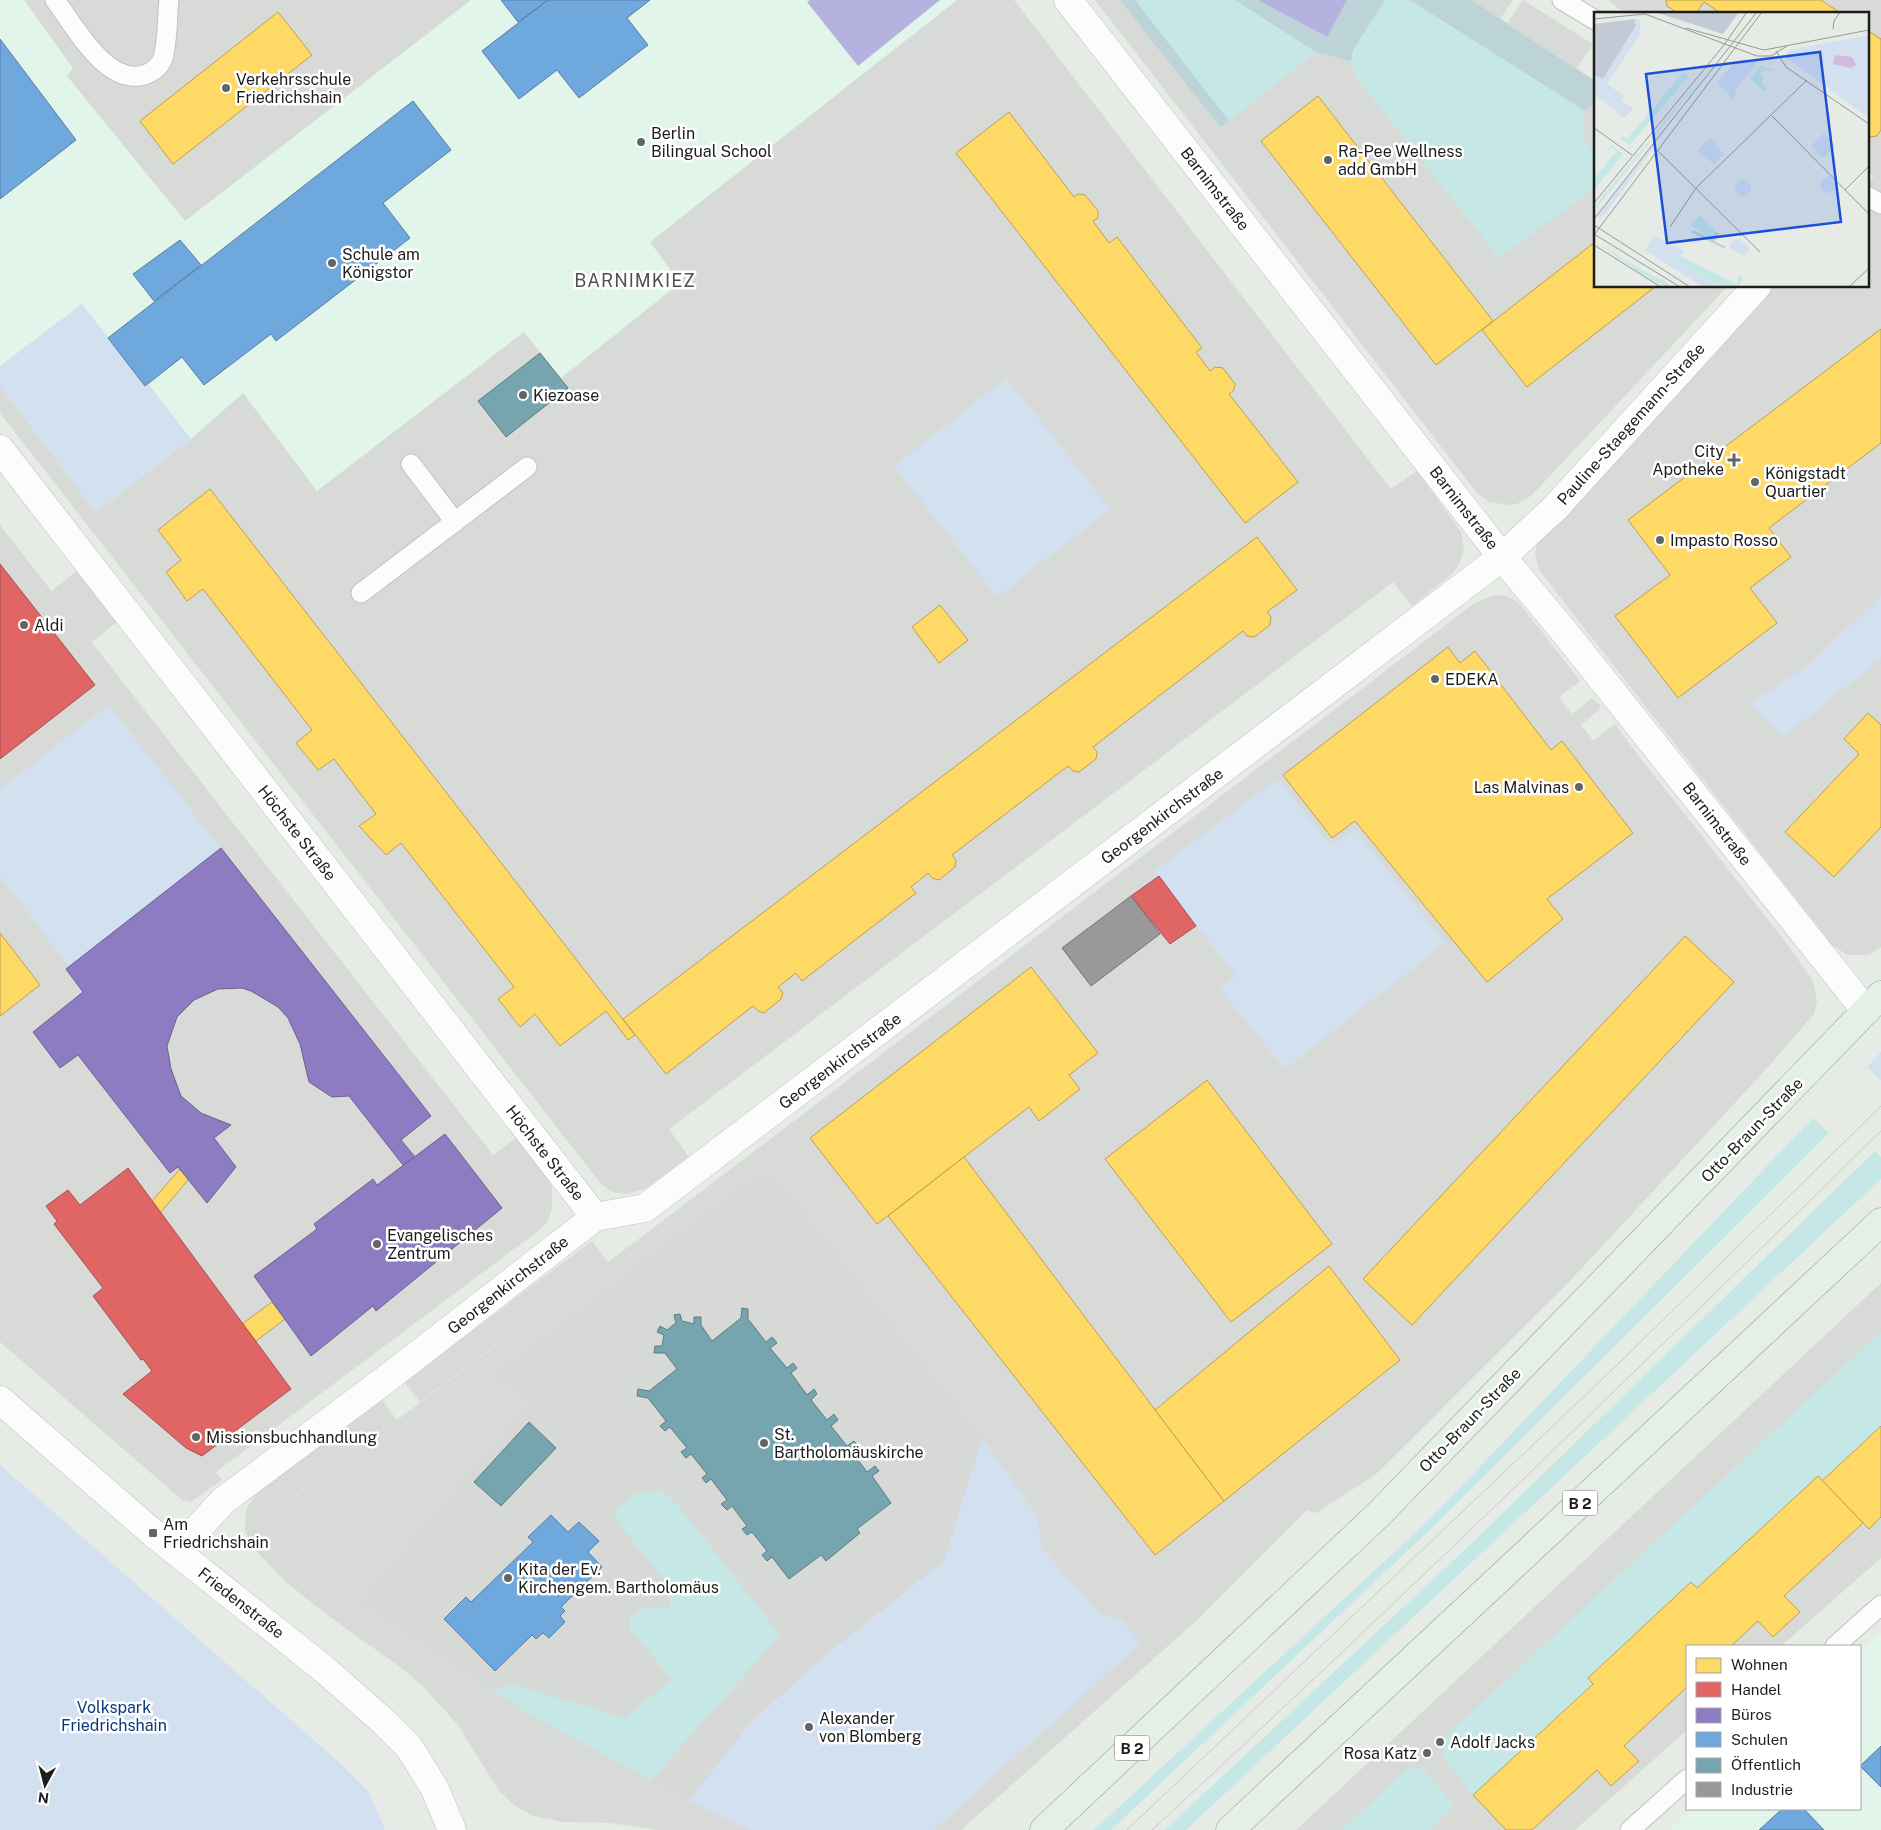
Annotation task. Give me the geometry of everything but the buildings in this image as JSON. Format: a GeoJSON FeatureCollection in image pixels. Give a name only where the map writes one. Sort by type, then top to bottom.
{"type":"FeatureCollection","features":[{"type":"Feature","properties":{"kind":"main road","name":"Otto-Braun-Straße"},"geometry":{"type":"LineString","coordinates":[[1044,1830],[1379,1514],[1874,1003]]}},
{"type":"Feature","properties":{"kind":"main road","name":"B 2"},"geometry":{"type":"LineString","coordinates":[[1230,1830],[1881,1222]]}},
{"type":"Feature","properties":{"kind":"street","name":"Barnimstraße"},"geometry":{"type":"LineString","coordinates":[[1068,0],[1502,557],[1874,1003]]}},
{"type":"Feature","properties":{"kind":"street","name":"Pauline-Staegemann-Straße"},"geometry":{"type":"LineString","coordinates":[[1502,557],[1555,508],[1755,288]]}},
{"type":"Feature","properties":{"kind":"street","name":"Höchste Straße"},"geometry":{"type":"LineString","coordinates":[[0,448],[595,1217]]}},
{"type":"Feature","properties":{"kind":"street","name":"Georgenkirchstraße"},"geometry":{"type":"LineString","coordinates":[[176,1552],[224,1501],[385,1380],[595,1217],[644,1208],[1502,557]]}},
{"type":"Feature","properties":{"kind":"street","name":"Friedenstraße"},"geometry":{"type":"LineString","coordinates":[[0,1400],[176,1552],[318,1664],[384,1722],[409,1747],[435,1789],[452,1830]]}},
{"type":"Feature","properties":{"kind":"lane"},"geometry":{"type":"LineString","coordinates":[[55,0],[99,58],[117,73],[131,77],[150,74],[158,68],[163,57],[169,0]]}},
{"type":"Feature","properties":{"kind":"lane"},"geometry":{"type":"LineString","coordinates":[[1562,0],[1594,19]]}},
{"type":"Feature","properties":{"kind":"lane"},"geometry":{"type":"LineString","coordinates":[[1868,197],[1881,204]]}},
{"type":"Feature","properties":{"kind":"lane"},"geometry":{"type":"LineString","coordinates":[[411,464],[455,522]]}},
{"type":"Feature","properties":{"kind":"lane"},"geometry":{"type":"LineString","coordinates":[[361,593],[527,467]]}},
{"type":"Feature","properties":{"kind":"lane"},"geometry":{"type":"LineString","coordinates":[[1836,1645],[1881,1605]]}},
{"type":"Feature","properties":{"kind":"lane"},"geometry":{"type":"LineString","coordinates":[[1630,1830],[1686,1780]]}},
{"type":"Feature","properties":{"kind":"shaded area"},"geometry":{"type":"Polygon","coordinates":[[[0,0],[1014,0],[1391,489],[1417,471],[1461,532],[1464,550],[1460,562],[1453,573],[1412,606],[1393,582],[669,1129],[689,1157],[645,1189],[627,1194],[612,1192],[601,1184],[0,413],[0,0]]]}},
{"type":"Feature","properties":{"kind":"shaded area","name":"Schule am Königstor"},"geometry":{"type":"Polygon","coordinates":[[[0,0],[24,0],[73,68],[67,76],[185,221],[471,0],[957,0],[650,242],[680,283],[561,378],[524,332],[317,491],[243,393],[191,439],[96,512],[0,386],[0,0]]]}},
{"type":"Feature","properties":{"kind":"shaded area"},"geometry":{"type":"Polygon","coordinates":[[[810,0],[940,0],[858,66],[807,2],[810,0]]]}},
{"type":"Feature","properties":{"kind":"shaded area"},"geometry":{"type":"Polygon","coordinates":[[[1095,0],[1472,0],[1594,80],[1594,288],[1726,288],[1531,496],[1517,504],[1509,505],[1489,502],[1477,493],[1095,0]]]}},
{"type":"Feature","properties":{"kind":"shaded area"},"geometry":{"type":"Polygon","coordinates":[[[1120,0],[1135,0],[1229,121],[1220,127],[1120,0]]]}},
{"type":"Feature","properties":{"kind":"shaded area"},"geometry":{"type":"Polygon","coordinates":[[[1135,0],[1235,0],[1316,52],[1229,121],[1135,0]]]}},
{"type":"Feature","properties":{"kind":"shaded area"},"geometry":{"type":"Polygon","coordinates":[[[1235,0],[1258,0],[1327,37],[1347,0],[1385,0],[1353,50],[1351,61],[1316,52],[1235,0]]]}},
{"type":"Feature","properties":{"kind":"shaded area"},"geometry":{"type":"Polygon","coordinates":[[[1258,0],[1347,0],[1327,37],[1258,0]]]}},
{"type":"Feature","properties":{"kind":"shaded area"},"geometry":{"type":"Polygon","coordinates":[[[1385,0],[1410,0],[1585,111],[1583,133],[1586,143],[1594,151],[1594,189],[1499,258],[1355,76],[1351,61],[1353,50],[1385,0]]]}},
{"type":"Feature","properties":{"kind":"shaded area"},"geometry":{"type":"Polygon","coordinates":[[[1410,0],[1472,0],[1594,80],[1594,105],[1585,111],[1410,0]]]}},
{"type":"Feature","properties":{"kind":"shaded area"},"geometry":{"type":"Polygon","coordinates":[[[1472,0],[1513,0],[1500,19],[1472,0]]]}},
{"type":"Feature","properties":{"kind":"shaded area"},"geometry":{"type":"Polygon","coordinates":[[[1523,0],[1593,44],[1576,69],[1507,24],[1523,0]]]}},
{"type":"Feature","properties":{"kind":"shaded area"},"geometry":{"type":"Polygon","coordinates":[[[1608,0],[1881,0],[1881,947],[1869,955],[1848,955],[1833,946],[1542,574],[1538,568],[1535,554],[1538,538],[1770,288],[1868,288],[1868,183],[1874,176],[1868,173],[1868,12],[1623,12],[1608,0]]]}},
{"type":"Feature","properties":{"kind":"shaded area"},"geometry":{"type":"Polygon","coordinates":[[[901,44],[941,94],[872,149],[988,296],[824,425],[668,228],[901,44]]]}},
{"type":"Feature","properties":{"kind":"shaded area"},"geometry":{"type":"Polygon","coordinates":[[[1770,288],[1786,288],[1643,443],[1634,434],[1770,288]]]}},
{"type":"Feature","properties":{"kind":"shaded area"},"geometry":{"type":"Polygon","coordinates":[[[450,416],[499,478],[411,547],[361,485],[450,416]]]}},
{"type":"Feature","properties":{"kind":"shaded area"},"geometry":{"type":"Polygon","coordinates":[[[590,486],[791,732],[629,864],[428,617],[590,486]]]}},
{"type":"Feature","properties":{"kind":"shaded area"},"geometry":{"type":"Polygon","coordinates":[[[0,525],[493,1155],[517,1137],[549,1178],[552,1186],[552,1209],[547,1222],[542,1228],[216,1472],[222,1480],[191,1502],[182,1500],[0,1342],[0,525]]]}},
{"type":"Feature","properties":{"kind":"shaded area"},"geometry":{"type":"Polygon","coordinates":[[[78,570],[118,621],[92,642],[52,591],[78,570]]]}},
{"type":"Feature","properties":{"kind":"shaded area"},"geometry":{"type":"Polygon","coordinates":[[[1495,595],[1507,596],[1518,602],[1542,632],[1542,637],[1524,653],[1572,714],[1592,698],[1600,705],[1599,710],[1581,725],[1620,774],[1638,760],[1642,760],[1787,944],[1813,981],[1817,1001],[1814,1014],[1769,1066],[1569,1282],[1376,1474],[1316,1513],[1307,1510],[1196,1621],[961,1830],[659,1830],[610,1823],[564,1822],[533,1816],[515,1806],[499,1791],[458,1725],[427,1691],[407,1672],[330,1617],[287,1583],[253,1548],[245,1530],[246,1509],[257,1493],[276,1477],[293,1498],[648,1232],[1476,602],[1495,595]]]}},
{"type":"Feature","properties":{"kind":"shaded area"},"geometry":{"type":"Polygon","coordinates":[[[1542,632],[1580,681],[1559,697],[1524,652],[1542,637],[1542,632]]]}},
{"type":"Feature","properties":{"kind":"shaded area"},"geometry":{"type":"Polygon","coordinates":[[[1615,724],[1643,762],[1638,760],[1620,774],[1593,741],[1615,724]]]}},
{"type":"Feature","properties":{"kind":"shaded area"},"geometry":{"type":"Polygon","coordinates":[[[1646,853],[1658,864],[1509,1024],[1497,1012],[1646,853]]]}},
{"type":"Feature","properties":{"kind":"shaded area"},"geometry":{"type":"Polygon","coordinates":[[[1813,1118],[1829,1133],[1434,1526],[1111,1830],[1094,1830],[1429,1520],[1813,1118]]]}},
{"type":"Feature","properties":{"kind":"shaded area"},"geometry":{"type":"Polygon","coordinates":[[[1875,1151],[1881,1157],[1881,1179],[1186,1830],[1165,1830],[1473,1542],[1875,1151]]]}},
{"type":"Feature","properties":{"kind":"shaded area"},"geometry":{"type":"Polygon","coordinates":[[[760,1173],[784,1188],[982,1438],[944,1561],[827,1654],[751,1722],[689,1801],[531,1715],[361,1601],[291,1541],[293,1524],[338,1494],[760,1173]]]}},
{"type":"Feature","properties":{"kind":"shaded area"},"geometry":{"type":"Polygon","coordinates":[[[592,1241],[608,1262],[420,1402],[404,1382],[592,1241]]]}},
{"type":"Feature","properties":{"kind":"shaded area"},"geometry":{"type":"Polygon","coordinates":[[[1881,1283],[1881,1558],[1782,1645],[1686,1645],[1686,1731],[1575,1830],[1296,1830],[1881,1283]]]}},
{"type":"Feature","properties":{"kind":"shaded area"},"geometry":{"type":"Polygon","coordinates":[[[929,1322],[1123,1572],[1101,1589],[907,1339],[929,1322]]]}},
{"type":"Feature","properties":{"kind":"shaded area"},"geometry":{"type":"Polygon","coordinates":[[[1881,1332],[1881,1426],[1822,1481],[1817,1476],[1697,1588],[1691,1582],[1588,1678],[1593,1684],[1473,1795],[1442,1756],[1444,1738],[1881,1332]]]}},
{"type":"Feature","properties":{"kind":"shaded area"},"geometry":{"type":"Polygon","coordinates":[[[494,1375],[531,1402],[361,1601],[291,1541],[293,1524],[494,1375]]]}},
{"type":"Feature","properties":{"kind":"shaded area"},"geometry":{"type":"Polygon","coordinates":[[[1427,1396],[1441,1410],[1376,1474],[1316,1513],[1307,1510],[1427,1396]]]}},
{"type":"Feature","properties":{"kind":"shaded area"},"geometry":{"type":"Polygon","coordinates":[[[381,1399],[397,1420],[292,1498],[276,1477],[381,1399]]]}},
{"type":"Feature","properties":{"kind":"shaded area"},"geometry":{"type":"Polygon","coordinates":[[[662,1490],[680,1508],[780,1635],[651,1780],[531,1715],[491,1689],[514,1685],[626,1718],[672,1679],[629,1628],[631,1617],[642,1609],[670,1607],[669,1586],[621,1526],[615,1511],[634,1495],[662,1490]]]}},
{"type":"Feature","properties":{"kind":"shaded area"},"geometry":{"type":"Polygon","coordinates":[[[1881,1633],[1881,1830],[1669,1830],[1691,1810],[1861,1810],[1861,1652],[1881,1633]]]}},
{"type":"Feature","properties":{"kind":"shaded area"},"geometry":{"type":"Polygon","coordinates":[[[1408,1768],[1423,1769],[1455,1806],[1430,1830],[1342,1830],[1408,1768]]]}},
{"type":"Feature","properties":{"kind":"shaded area"},"geometry":{"type":"Polygon","coordinates":[[[1455,1806],[1479,1830],[1430,1830],[1455,1806]]]}},
{"type":"Feature","properties":{"kind":"green space"},"geometry":{"type":"Polygon","coordinates":[[[82,304],[145,386],[149,385],[191,439],[96,512],[0,386],[0,366],[82,304]]]}},
{"type":"Feature","properties":{"kind":"green space"},"geometry":{"type":"Polygon","coordinates":[[[1007,378],[1110,509],[997,597],[894,466],[1007,378]]]}},
{"type":"Feature","properties":{"kind":"green space"},"geometry":{"type":"Polygon","coordinates":[[[1881,596],[1881,659],[1783,737],[1751,703],[1806,667],[1881,596]]]}},
{"type":"Feature","properties":{"kind":"green space"},"geometry":{"type":"Polygon","coordinates":[[[109,705],[221,848],[69,967],[0,876],[0,789],[109,705]]]}},
{"type":"Feature","properties":{"kind":"green space"},"geometry":{"type":"Polygon","coordinates":[[[1278,779],[1331,846],[1355,829],[1445,943],[1285,1069],[1220,990],[1236,976],[1154,871],[1278,779]]]}},
{"type":"Feature","properties":{"kind":"green space"},"geometry":{"type":"Polygon","coordinates":[[[1881,1052],[1881,1080],[1867,1067],[1881,1052]]]}},
{"type":"Feature","properties":{"kind":"green space"},"geometry":{"type":"Polygon","coordinates":[[[982,1438],[1036,1514],[1042,1548],[1101,1615],[1121,1619],[1141,1643],[934,1830],[750,1830],[689,1801],[751,1722],[827,1654],[944,1561],[982,1438]]]}},
{"type":"Feature","properties":{"kind":"green space","name":"Volkspark Friedrichshain"},"geometry":{"type":"Polygon","coordinates":[[[0,1465],[340,1763],[369,1792],[385,1830],[0,1830],[0,1465]]]}},
{"type":"Feature","properties":{"kind":"tram line"},"geometry":{"type":"LineString","coordinates":[[1127,1830],[1616,1366],[1881,1106]]}},
{"type":"Feature","properties":{"kind":"tram line"},"geometry":{"type":"LineString","coordinates":[[1152,1830],[1428,1571],[1881,1131]]}},
{"type":"Feature","properties":{"kind":"place","name":"Verkehrsschule Friedrichshain"},"geometry":{"type":"Point","coordinates":[226,88]}},
{"type":"Feature","properties":{"kind":"place","name":"Berlin Bilingual School"},"geometry":{"type":"Point","coordinates":[641,142]}},
{"type":"Feature","properties":{"kind":"place","name":"Ra-Pee Wellness add GmbH"},"geometry":{"type":"Point","coordinates":[1328,160]}},
{"type":"Feature","properties":{"kind":"place","name":"Schule am Königstor"},"geometry":{"type":"Point","coordinates":[332,263]}},
{"type":"Feature","properties":{"kind":"place","name":"Kiezoase"},"geometry":{"type":"Point","coordinates":[523,395]}},
{"type":"Feature","properties":{"kind":"place","name":"City Apotheke"},"geometry":{"type":"Point","coordinates":[1734,460]}},
{"type":"Feature","properties":{"kind":"place","name":"Königstadt Quartier"},"geometry":{"type":"Point","coordinates":[1755,482]}},
{"type":"Feature","properties":{"kind":"place","name":"Impasto Rosso"},"geometry":{"type":"Point","coordinates":[1660,540]}},
{"type":"Feature","properties":{"kind":"place","name":"Aldi"},"geometry":{"type":"Point","coordinates":[24,625]}},
{"type":"Feature","properties":{"kind":"place","name":"EDEKA"},"geometry":{"type":"Point","coordinates":[1435,679]}},
{"type":"Feature","properties":{"kind":"place","name":"Las Malvinas"},"geometry":{"type":"Point","coordinates":[1579,787]}},
{"type":"Feature","properties":{"kind":"place","name":"Evangelisches Zentrum"},"geometry":{"type":"Point","coordinates":[377,1244]}},
{"type":"Feature","properties":{"kind":"place","name":"Missionsbuchhandlung"},"geometry":{"type":"Point","coordinates":[196,1437]}},
{"type":"Feature","properties":{"kind":"place","name":"St. Bartholomäuskirche"},"geometry":{"type":"Point","coordinates":[764,1443]}},
{"type":"Feature","properties":{"kind":"place","name":"Am Friedrichshain"},"geometry":{"type":"Point","coordinates":[153,1533]}},
{"type":"Feature","properties":{"kind":"place","name":"Kita der Ev. Kirchengem. Bartholomäus"},"geometry":{"type":"Point","coordinates":[508,1578]}},
{"type":"Feature","properties":{"kind":"place","name":"Alexander von Blomberg"},"geometry":{"type":"Point","coordinates":[809,1727]}},
{"type":"Feature","properties":{"kind":"place","name":"Adolf Jacks"},"geometry":{"type":"Point","coordinates":[1440,1742]}},
{"type":"Feature","properties":{"kind":"place","name":"Rosa Katz"},"geometry":{"type":"Point","coordinates":[1427,1753]}},
{"type":"Feature","properties":{"kind":"district","name":"BARNIMKIEZ"},"geometry":{"type":"Point","coordinates":[635,280]}}]}
